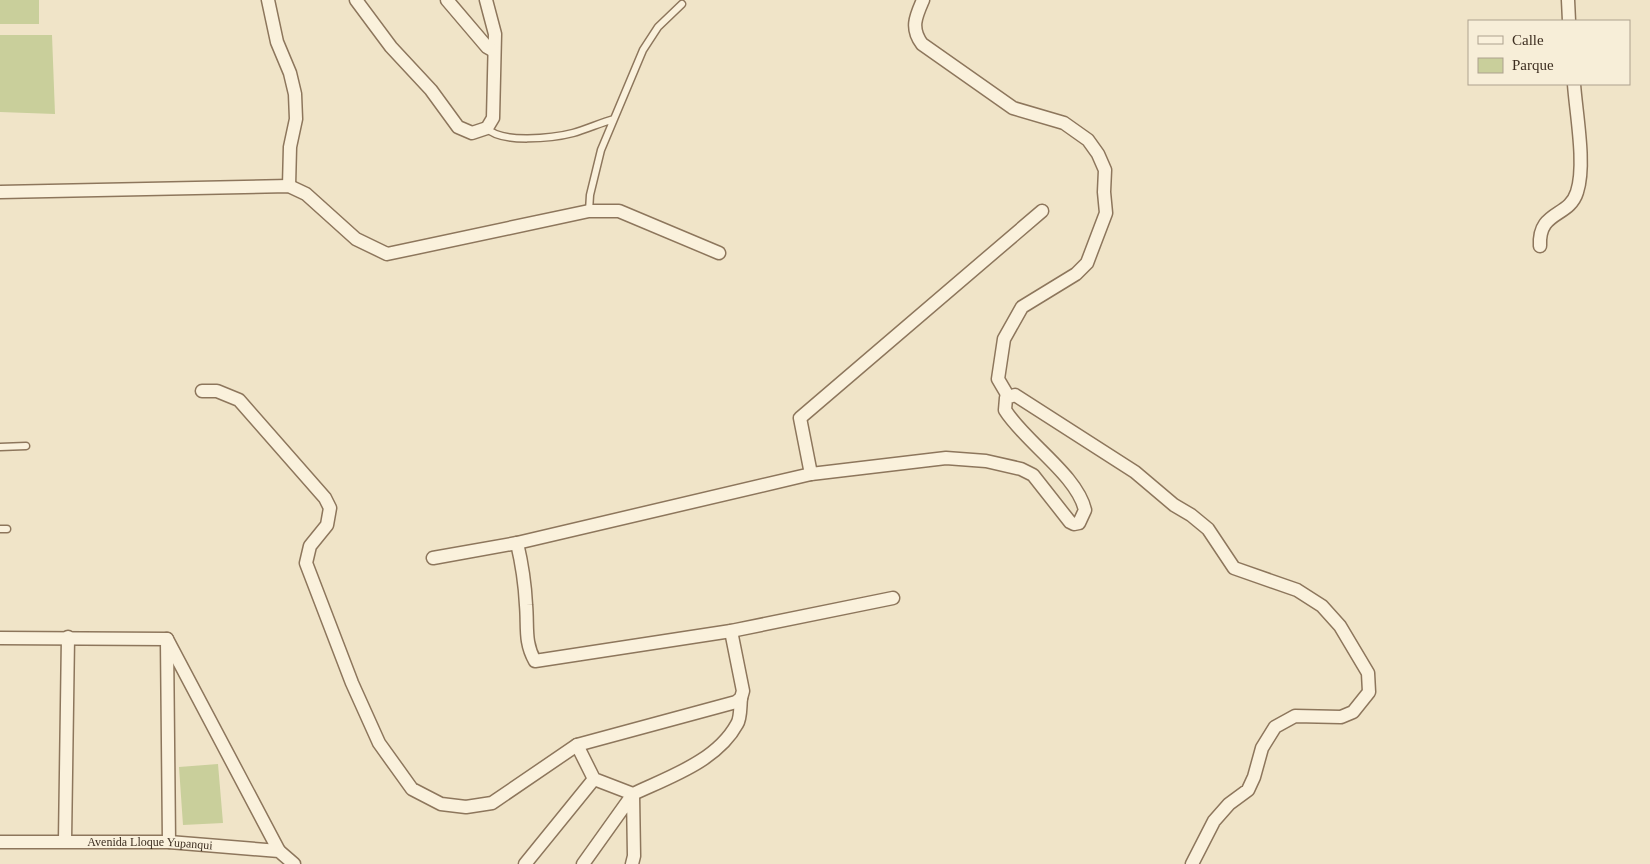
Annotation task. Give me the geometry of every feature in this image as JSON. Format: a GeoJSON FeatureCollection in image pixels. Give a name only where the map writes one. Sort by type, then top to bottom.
{"type":"FeatureCollection","features":[{"type":"Feature","properties":{"kind":"street"},"geometry":{"type":"LineString","coordinates":[[261,0],[270,6],[277,42],[290,73],[295,94],[296,119],[290,147],[289,186]]}},
{"type":"Feature","properties":{"kind":"street"},"geometry":{"type":"LineString","coordinates":[[356,0],[390,47],[431,90],[458,127],[472,133],[487,128],[492,118],[495,34],[486,0]]}},
{"type":"Feature","properties":{"kind":"street"},"geometry":{"type":"LineString","coordinates":[[447,0],[486,47],[494,51]]}},
{"type":"Feature","properties":{"kind":"street"},"geometry":{"type":"LineString","coordinates":[[923,0],[914,21],[915,34],[922,44],[1013,108],[1064,123],[1088,140],[1106,170],[1104,192],[1106,213],[1087,263],[1076,274],[1022,307],[1004,339],[998,379],[1008,396]]}},
{"type":"Feature","properties":{"kind":"street"},"geometry":{"type":"LineString","coordinates":[[1568,0],[1569,20]]}},
{"type":"Feature","properties":{"kind":"street"},"geometry":{"type":"LineString","coordinates":[[1540,246],[1540,233],[1544,223],[1567,206],[1578,191],[1581,171],[1574,85]]}},
{"type":"Feature","properties":{"kind":"street"},"geometry":{"type":"LineString","coordinates":[[0,192],[289,186],[306,194],[356,239],[387,254],[589,211],[619,211],[719,253]]}},
{"type":"Feature","properties":{"kind":"street"},"geometry":{"type":"LineString","coordinates":[[811,474],[800,418],[1042,211]]}},
{"type":"Feature","properties":{"kind":"street"},"geometry":{"type":"LineString","coordinates":[[202,391],[217,392],[239,400],[315,485],[330,508],[327,525],[310,546],[306,563],[352,683],[379,743],[412,789],[441,804],[466,807],[492,803],[577,745],[736,702],[741,698]]}},
{"type":"Feature","properties":{"kind":"street"},"geometry":{"type":"LineString","coordinates":[[433,558],[517,543],[811,474],[946,458],[986,461],[1021,469],[1033,475],[1070,522],[1074,524],[1080,523],[1084,510],[1078,493],[1007,414],[1004,402],[1008,396]]}},
{"type":"Feature","properties":{"kind":"street"},"geometry":{"type":"LineString","coordinates":[[1008,396],[1019,397],[1100,452],[1135,472],[1174,505],[1208,529],[1234,568],[1297,590],[1322,606],[1340,626],[1368,673],[1369,692],[1353,712],[1341,716],[1296,716],[1275,727],[1262,748],[1254,777],[1248,790],[1229,804],[1214,820],[1192,864]]}},
{"type":"Feature","properties":{"kind":"street"},"geometry":{"type":"LineString","coordinates":[[517,543],[523,567],[527,608],[526,634],[530,653],[535,661],[731,631],[893,598]]}},
{"type":"Feature","properties":{"kind":"street"},"geometry":{"type":"LineString","coordinates":[[583,864],[633,794],[702,760],[727,738],[739,723],[743,691],[731,631]]}},
{"type":"Feature","properties":{"kind":"street"},"geometry":{"type":"LineString","coordinates":[[65,841],[68,637]]}},
{"type":"Feature","properties":{"kind":"street"},"geometry":{"type":"LineString","coordinates":[[0,638],[167,639]]}},
{"type":"Feature","properties":{"kind":"street"},"geometry":{"type":"LineString","coordinates":[[167,639],[169,842]]}},
{"type":"Feature","properties":{"kind":"street"},"geometry":{"type":"LineString","coordinates":[[167,639],[279,851],[294,864]]}},
{"type":"Feature","properties":{"kind":"street"},"geometry":{"type":"LineString","coordinates":[[577,745],[594,779],[633,794]]}},
{"type":"Feature","properties":{"kind":"street"},"geometry":{"type":"LineString","coordinates":[[525,864],[594,779]]}},
{"type":"Feature","properties":{"kind":"street"},"geometry":{"type":"LineString","coordinates":[[632,864],[634,856],[633,794]]}},
{"type":"Feature","properties":{"kind":"street","name":"Avenida Lloque Yupanqui"},"geometry":{"type":"LineString","coordinates":[[0,842],[169,842],[279,851]]}},
{"type":"Feature","properties":{"kind":"lane"},"geometry":{"type":"LineString","coordinates":[[589,211],[601,150],[650,38],[667,17],[682,4]]}},
{"type":"Feature","properties":{"kind":"lane"},"geometry":{"type":"LineString","coordinates":[[487,128],[496,135],[501,136],[550,136],[571,133],[614,119]]}},
{"type":"Feature","properties":{"kind":"lane"},"geometry":{"type":"LineString","coordinates":[[0,447],[26,446]]}},
{"type":"Feature","properties":{"kind":"green space"},"geometry":{"type":"Polygon","coordinates":[[[0,0],[39,0],[39,24],[0,24],[0,0]]]}},
{"type":"Feature","properties":{"kind":"green space"},"geometry":{"type":"Polygon","coordinates":[[[0,35],[52,35],[55,114],[0,112],[0,35]]]}},
{"type":"Feature","properties":{"kind":"green space"},"geometry":{"type":"Polygon","coordinates":[[[218,764],[223,823],[183,825],[179,767],[218,764]]]}}]}
